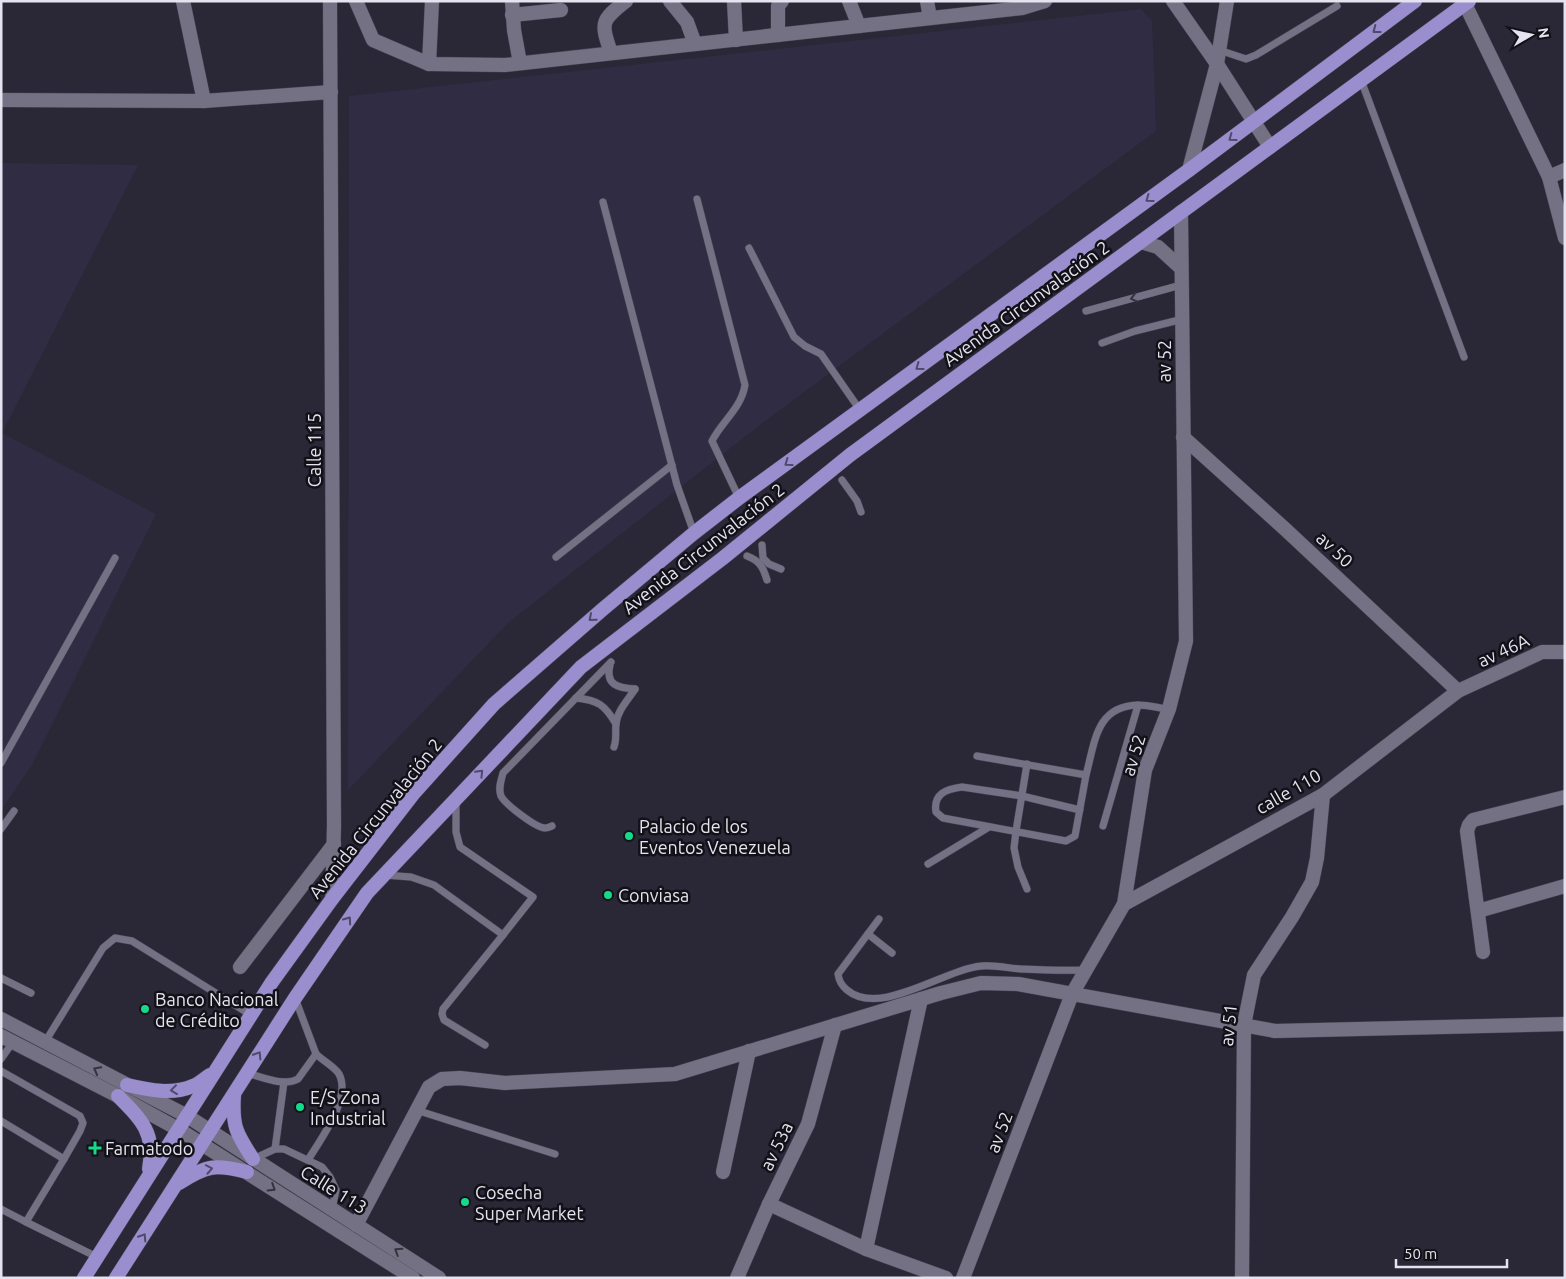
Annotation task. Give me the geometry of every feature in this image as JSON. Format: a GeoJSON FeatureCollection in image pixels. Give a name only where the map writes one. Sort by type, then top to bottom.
{"type":"FeatureCollection","features":[{"type":"Feature","properties":{"kind":"highway","name":"Avenida Circunvalación 2"},"geometry":{"type":"LineString","coordinates":[[84,1278],[272,982],[332,899],[414,793],[494,704],[603,609],[739,498],[1189,170],[1416,1]]}},
{"type":"Feature","properties":{"kind":"highway","name":"Avenida Circunvalación 2"},"geometry":{"type":"LineString","coordinates":[[116,1278],[295,998],[367,893],[581,667],[723,558],[850,455],[1467,2]]}},
{"type":"Feature","properties":{"kind":"highway"},"geometry":{"type":"LineString","coordinates":[[122,1091],[155,1092],[177,1090],[194,1086],[216,1070]]}},
{"type":"Feature","properties":{"kind":"highway"},"geometry":{"type":"LineString","coordinates":[[122,1091],[150,1139],[152,1154],[148,1177]]}},
{"type":"Feature","properties":{"kind":"highway"},"geometry":{"type":"LineString","coordinates":[[234,1093],[233,1117],[235,1130],[253,1159]]}},
{"type":"Feature","properties":{"kind":"highway"},"geometry":{"type":"LineString","coordinates":[[175,1186],[196,1172],[209,1167],[226,1167],[246,1172]]}},
{"type":"Feature","properties":{"kind":"street"},"geometry":{"type":"LineString","coordinates":[[182,1],[204,101]]}},
{"type":"Feature","properties":{"kind":"street","name":"Calle 115"},"geometry":{"type":"LineString","coordinates":[[330,1],[334,844],[332,899]]}},
{"type":"Feature","properties":{"kind":"street"},"geometry":{"type":"LineString","coordinates":[[356,1],[373,40],[429,64],[472,66],[520,63],[1022,8],[1045,1]]}},
{"type":"Feature","properties":{"kind":"street"},"geometry":{"type":"LineString","coordinates":[[429,64],[432,1]]}},
{"type":"Feature","properties":{"kind":"street"},"geometry":{"type":"LineString","coordinates":[[611,53],[603,30],[608,15],[626,1]]}},
{"type":"Feature","properties":{"kind":"street"},"geometry":{"type":"LineString","coordinates":[[670,1],[687,22],[695,44]]}},
{"type":"Feature","properties":{"kind":"street"},"geometry":{"type":"LineString","coordinates":[[734,1],[736,40]]}},
{"type":"Feature","properties":{"kind":"street"},"geometry":{"type":"LineString","coordinates":[[778,35],[778,6],[782,1]]}},
{"type":"Feature","properties":{"kind":"street"},"geometry":{"type":"LineString","coordinates":[[849,1],[859,26]]}},
{"type":"Feature","properties":{"kind":"street"},"geometry":{"type":"LineString","coordinates":[[926,1],[930,18]]}},
{"type":"Feature","properties":{"kind":"street"},"geometry":{"type":"LineString","coordinates":[[1173,1],[1218,57],[1270,147]]}},
{"type":"Feature","properties":{"kind":"street"},"geometry":{"type":"LineString","coordinates":[[1189,170],[1218,57],[1227,1]]}},
{"type":"Feature","properties":{"kind":"street"},"geometry":{"type":"LineString","coordinates":[[1467,2],[1549,177],[1565,238]]}},
{"type":"Feature","properties":{"kind":"street"},"geometry":{"type":"LineString","coordinates":[[520,63],[512,8],[561,10]]}},
{"type":"Feature","properties":{"kind":"street"},"geometry":{"type":"LineString","coordinates":[[1,100],[204,101],[331,92]]}},
{"type":"Feature","properties":{"kind":"street"},"geometry":{"type":"LineString","coordinates":[[1549,177],[1565,170]]}},
{"type":"Feature","properties":{"kind":"street","name":"av 52"},"geometry":{"type":"LineString","coordinates":[[963,1278],[1072,994],[1124,904],[1146,770],[1169,709],[1186,641],[1181,212]]}},
{"type":"Feature","properties":{"kind":"street"},"geometry":{"type":"LineString","coordinates":[[1141,242],[1158,247],[1181,268]]}},
{"type":"Feature","properties":{"kind":"street","name":"av 50"},"geometry":{"type":"LineString","coordinates":[[1183,437],[1285,529],[1458,691]]}},
{"type":"Feature","properties":{"kind":"street","name":"av 46A"},"geometry":{"type":"LineString","coordinates":[[1458,691],[1542,652],[1565,652]]}},
{"type":"Feature","properties":{"kind":"street","name":"calle 110"},"geometry":{"type":"LineString","coordinates":[[1124,904],[1323,795],[1458,691]]}},
{"type":"Feature","properties":{"kind":"street","name":"av 51"},"geometry":{"type":"LineString","coordinates":[[1242,1278],[1244,1025],[1254,975],[1292,917],[1312,882],[1317,858],[1323,795]]}},
{"type":"Feature","properties":{"kind":"street"},"geometry":{"type":"LineString","coordinates":[[1483,952],[1467,831],[1469,825],[1473,820],[1565,797]]}},
{"type":"Feature","properties":{"kind":"street"},"geometry":{"type":"LineString","coordinates":[[240,967],[334,844]]}},
{"type":"Feature","properties":{"kind":"street"},"geometry":{"type":"LineString","coordinates":[[1478,911],[1565,886]]}},
{"type":"Feature","properties":{"kind":"street"},"geometry":{"type":"LineString","coordinates":[[356,1225],[429,1087],[442,1079],[460,1078],[505,1083],[675,1074],[921,999],[981,983],[1018,984],[1275,1031],[1565,1024]]}},
{"type":"Feature","properties":{"kind":"street"},"geometry":{"type":"LineString","coordinates":[[866,1249],[921,999]]}},
{"type":"Feature","properties":{"kind":"street"},"geometry":{"type":"LineString","coordinates":[[1,1019],[45,1042],[122,1091]]}},
{"type":"Feature","properties":{"kind":"street","name":"av 53a"},"geometry":{"type":"LineString","coordinates":[[737,1278],[769,1204],[808,1124],[835,1025]]}},
{"type":"Feature","properties":{"kind":"street"},"geometry":{"type":"LineString","coordinates":[[7,1039],[122,1091]]}},
{"type":"Feature","properties":{"kind":"street"},"geometry":{"type":"LineString","coordinates":[[723,1172],[749,1051]]}},
{"type":"Feature","properties":{"kind":"street","name":"Calle 113"},"geometry":{"type":"LineString","coordinates":[[122,1091],[187,1116],[439,1278]]}},
{"type":"Feature","properties":{"kind":"street","name":"Calle 113"},"geometry":{"type":"LineString","coordinates":[[122,1091],[201,1144],[413,1278]]}},
{"type":"Feature","properties":{"kind":"street"},"geometry":{"type":"LineString","coordinates":[[769,1204],[866,1249],[946,1278]]}},
{"type":"Feature","properties":{"kind":"lane"},"geometry":{"type":"LineString","coordinates":[[1218,57],[1246,59],[1256,55],[1337,6]]}},
{"type":"Feature","properties":{"kind":"lane"},"geometry":{"type":"LineString","coordinates":[[1361,80],[1464,357]]}},
{"type":"Feature","properties":{"kind":"lane"},"geometry":{"type":"LineString","coordinates":[[697,199],[745,385],[744,395],[738,406],[716,433],[712,441],[739,498]]}},
{"type":"Feature","properties":{"kind":"lane"},"geometry":{"type":"LineString","coordinates":[[603,202],[672,465],[694,533]]}},
{"type":"Feature","properties":{"kind":"lane"},"geometry":{"type":"LineString","coordinates":[[749,248],[794,337],[805,346],[822,354],[860,410]]}},
{"type":"Feature","properties":{"kind":"lane"},"geometry":{"type":"LineString","coordinates":[[1086,311],[1181,285]]}},
{"type":"Feature","properties":{"kind":"lane"},"geometry":{"type":"LineString","coordinates":[[1102,343],[1135,331],[1183,319]]}},
{"type":"Feature","properties":{"kind":"lane"},"geometry":{"type":"LineString","coordinates":[[556,557],[672,465]]}},
{"type":"Feature","properties":{"kind":"lane"},"geometry":{"type":"LineString","coordinates":[[842,480],[857,500],[861,512]]}},
{"type":"Feature","properties":{"kind":"lane"},"geometry":{"type":"LineString","coordinates":[[762,545],[763,558],[769,564],[781,569]]}},
{"type":"Feature","properties":{"kind":"lane"},"geometry":{"type":"LineString","coordinates":[[747,556],[758,560],[763,568],[766,580]]}},
{"type":"Feature","properties":{"kind":"lane"},"geometry":{"type":"LineString","coordinates":[[1,763],[114,558]]}},
{"type":"Feature","properties":{"kind":"lane"},"geometry":{"type":"LineString","coordinates":[[552,826],[544,828],[537,826],[509,806],[502,796],[499,784],[503,773],[611,662],[608,673],[611,682],[620,688],[635,689],[621,709],[616,724],[617,739],[614,747]]}},
{"type":"Feature","properties":{"kind":"lane"},"geometry":{"type":"LineString","coordinates":[[576,698],[588,699],[600,704],[616,724]]}},
{"type":"Feature","properties":{"kind":"lane"},"geometry":{"type":"LineString","coordinates":[[1080,810],[1022,796],[962,787],[953,788],[938,796],[934,803],[936,812],[943,818],[1062,841],[1071,839],[1075,836],[1080,810],[1086,775],[1098,730],[1104,718],[1116,710],[1138,705],[1169,709]]}},
{"type":"Feature","properties":{"kind":"lane"},"geometry":{"type":"LineString","coordinates":[[1103,826],[1138,705]]}},
{"type":"Feature","properties":{"kind":"lane"},"geometry":{"type":"LineString","coordinates":[[977,756],[1086,775]]}},
{"type":"Feature","properties":{"kind":"lane"},"geometry":{"type":"LineString","coordinates":[[1027,764],[1014,848],[1018,867],[1027,889]]}},
{"type":"Feature","properties":{"kind":"lane"},"geometry":{"type":"LineString","coordinates":[[456,798],[456,832],[460,847],[533,897],[443,1009],[444,1020],[485,1045]]}},
{"type":"Feature","properties":{"kind":"lane"},"geometry":{"type":"LineString","coordinates":[[1,829],[14,811]]}},
{"type":"Feature","properties":{"kind":"lane"},"geometry":{"type":"LineString","coordinates":[[928,864],[989,827]]}},
{"type":"Feature","properties":{"kind":"lane"},"geometry":{"type":"LineString","coordinates":[[384,875],[411,877],[434,885],[503,935]]}},
{"type":"Feature","properties":{"kind":"lane"},"geometry":{"type":"LineString","coordinates":[[879,919],[838,974],[838,981],[858,998],[870,1000],[886,997],[967,969],[982,966],[1052,971],[1086,970]]}},
{"type":"Feature","properties":{"kind":"lane"},"geometry":{"type":"LineString","coordinates":[[868,934],[892,953]]}},
{"type":"Feature","properties":{"kind":"lane"},"geometry":{"type":"LineString","coordinates":[[45,1042],[103,948],[116,938],[132,941],[251,1015]]}},
{"type":"Feature","properties":{"kind":"lane"},"geometry":{"type":"LineString","coordinates":[[1,978],[31,993]]}},
{"type":"Feature","properties":{"kind":"lane"},"geometry":{"type":"LineString","coordinates":[[295,998],[316,1054],[339,1074],[342,1086],[341,1100],[308,1160]]}},
{"type":"Feature","properties":{"kind":"lane"},"geometry":{"type":"LineString","coordinates":[[1,1058],[7,1039]]}},
{"type":"Feature","properties":{"kind":"lane"},"geometry":{"type":"LineString","coordinates":[[247,1073],[284,1082],[294,1081],[298,1079],[316,1054]]}},
{"type":"Feature","properties":{"kind":"lane"},"geometry":{"type":"LineString","coordinates":[[1,1071],[80,1116],[83,1123],[26,1222]]}},
{"type":"Feature","properties":{"kind":"lane"},"geometry":{"type":"LineString","coordinates":[[274,1149],[284,1082]]}},
{"type":"Feature","properties":{"kind":"lane"},"geometry":{"type":"LineString","coordinates":[[416,1110],[555,1154]]}},
{"type":"Feature","properties":{"kind":"lane"},"geometry":{"type":"LineString","coordinates":[[1,1121],[64,1159]]}},
{"type":"Feature","properties":{"kind":"lane"},"geometry":{"type":"LineString","coordinates":[[253,1159],[274,1149],[284,1149],[322,1167],[330,1177],[336,1190],[332,1209]]}},
{"type":"Feature","properties":{"kind":"lane"},"geometry":{"type":"LineString","coordinates":[[1,1209],[97,1257]]}},
{"type":"Feature","properties":{"kind":"shaded area"},"geometry":{"type":"Polygon","coordinates":[[[1141,9],[1152,21],[1156,131],[761,424],[509,622],[348,790],[349,96],[1141,9]]]}},
{"type":"Feature","properties":{"kind":"shaded area"},"geometry":{"type":"Polygon","coordinates":[[[1,163],[138,165],[2,433],[156,514],[32,765],[1,810],[1,163]]]}},
{"type":"Feature","properties":{"kind":"place","name":"Palacio de los Eventos Venezuela"},"geometry":{"type":"Point","coordinates":[629,836]}},
{"type":"Feature","properties":{"kind":"place","name":"Conviasa"},"geometry":{"type":"Point","coordinates":[608,895]}},
{"type":"Feature","properties":{"kind":"place","name":"Banco Nacional de Crédito"},"geometry":{"type":"Point","coordinates":[145,1009]}},
{"type":"Feature","properties":{"kind":"place","name":"E/S Zona Industrial"},"geometry":{"type":"Point","coordinates":[300,1107]}},
{"type":"Feature","properties":{"kind":"place","name":"Farmatodo"},"geometry":{"type":"Point","coordinates":[95,1148]}},
{"type":"Feature","properties":{"kind":"place","name":"Cosecha Super Market"},"geometry":{"type":"Point","coordinates":[465,1202]}}]}
